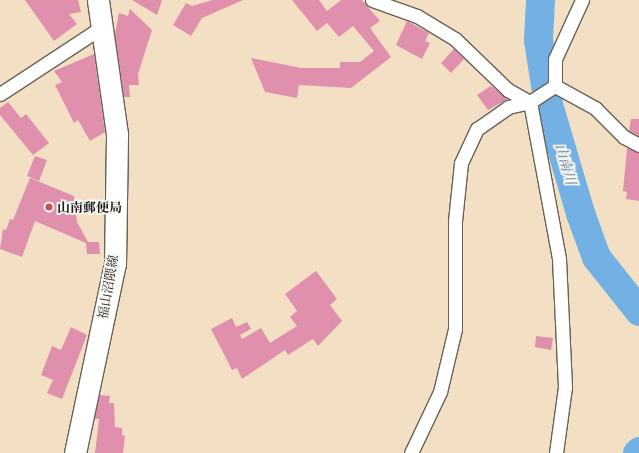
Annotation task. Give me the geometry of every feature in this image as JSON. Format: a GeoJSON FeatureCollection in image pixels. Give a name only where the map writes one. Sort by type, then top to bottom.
{"type":"FeatureCollection","features":[{"type":"Feature","properties":{"kind":"main road","name":"福山沼隈線"},"geometry":{"type":"LineString","coordinates":[[75,453],[115,264],[118,134],[98,0]]}},
{"type":"Feature","properties":{"kind":"street"},"geometry":{"type":"LineString","coordinates":[[372,0],[416,16],[455,39],[508,90],[530,102]]}},
{"type":"Feature","properties":{"kind":"street"},"geometry":{"type":"LineString","coordinates":[[555,86],[555,59],[582,0]]}},
{"type":"Feature","properties":{"kind":"street"},"geometry":{"type":"LineString","coordinates":[[0,94],[102,27]]}},
{"type":"Feature","properties":{"kind":"street"},"geometry":{"type":"LineString","coordinates":[[411,453],[440,392],[455,329],[455,215],[461,164],[477,129],[508,107],[530,102],[555,86]]}},
{"type":"Feature","properties":{"kind":"street"},"geometry":{"type":"LineString","coordinates":[[555,86],[595,108],[624,137],[639,145]]}},
{"type":"Feature","properties":{"kind":"street"},"geometry":{"type":"LineString","coordinates":[[530,102],[559,259],[565,387],[556,453]]}},
{"type":"Feature","properties":{"kind":"building"},"geometry":{"type":"Polygon","coordinates":[[[25,0],[78,0],[81,12],[69,14],[77,24],[54,41],[25,0]]]}},
{"type":"Feature","properties":{"kind":"building"},"geometry":{"type":"Polygon","coordinates":[[[132,0],[162,0],[157,15],[132,0]]]}},
{"type":"Feature","properties":{"kind":"building"},"geometry":{"type":"Polygon","coordinates":[[[212,0],[243,0],[202,18],[191,36],[173,25],[186,3],[192,6],[212,0]]]}},
{"type":"Feature","properties":{"kind":"building"},"geometry":{"type":"Polygon","coordinates":[[[292,0],[319,0],[327,11],[341,0],[362,0],[380,21],[370,28],[391,57],[351,88],[299,85],[297,98],[265,92],[251,58],[301,68],[340,68],[340,62],[360,62],[374,51],[353,26],[339,37],[327,23],[317,31],[292,0]]]}},
{"type":"Feature","properties":{"kind":"building"},"geometry":{"type":"Polygon","coordinates":[[[130,9],[152,30],[138,74],[139,85],[129,85],[130,97],[124,97],[115,34],[119,13],[128,16],[130,9]]]}},
{"type":"Feature","properties":{"kind":"building"},"geometry":{"type":"Polygon","coordinates":[[[407,21],[429,33],[425,41],[430,43],[422,59],[396,45],[407,21]]]}},
{"type":"Feature","properties":{"kind":"building"},"geometry":{"type":"Polygon","coordinates":[[[454,49],[464,59],[451,73],[441,63],[454,49]]]}},
{"type":"Feature","properties":{"kind":"building"},"geometry":{"type":"Polygon","coordinates":[[[94,54],[105,132],[90,141],[78,120],[74,123],[55,85],[62,82],[54,71],[94,54]]]}},
{"type":"Feature","properties":{"kind":"building"},"geometry":{"type":"Polygon","coordinates":[[[491,86],[508,99],[488,110],[477,95],[491,86]]]}},
{"type":"Feature","properties":{"kind":"building"},"geometry":{"type":"Polygon","coordinates":[[[8,102],[21,118],[26,114],[49,143],[33,155],[0,115],[0,108],[8,102]]]}},
{"type":"Feature","properties":{"kind":"building"},"geometry":{"type":"Polygon","coordinates":[[[631,119],[639,119],[639,136],[629,131],[631,119]]]}},
{"type":"Feature","properties":{"kind":"building"},"geometry":{"type":"Polygon","coordinates":[[[627,148],[639,153],[639,201],[626,199],[627,192],[623,191],[627,148]]]}},
{"type":"Feature","properties":{"kind":"building"},"geometry":{"type":"Polygon","coordinates":[[[35,156],[47,160],[39,181],[27,176],[35,156]]]}},
{"type":"Feature","properties":{"kind":"building"},"geometry":{"type":"Polygon","coordinates":[[[30,178],[74,196],[77,222],[88,242],[99,242],[100,254],[87,254],[86,243],[35,221],[22,257],[0,249],[3,229],[6,230],[10,219],[13,220],[30,178]]]}},
{"type":"Feature","properties":{"kind":"building"},"geometry":{"type":"Polygon","coordinates":[[[316,271],[337,299],[330,305],[342,321],[318,346],[313,339],[288,355],[285,350],[242,379],[237,368],[232,370],[211,329],[232,318],[236,327],[247,322],[251,329],[240,335],[242,339],[261,328],[270,343],[297,326],[290,317],[297,311],[285,294],[316,271]]]}},
{"type":"Feature","properties":{"kind":"building"},"geometry":{"type":"Polygon","coordinates":[[[71,327],[87,335],[62,399],[47,393],[53,380],[41,375],[52,346],[61,350],[71,327]]]}},
{"type":"Feature","properties":{"kind":"building"},"geometry":{"type":"Polygon","coordinates":[[[536,336],[553,338],[551,350],[535,347],[536,336]]]}},
{"type":"Feature","properties":{"kind":"building"},"geometry":{"type":"Polygon","coordinates":[[[99,395],[110,396],[109,403],[114,403],[115,427],[122,428],[122,435],[125,436],[123,453],[95,453],[99,419],[94,419],[99,395]]]}},
{"type":"Feature","properties":{"kind":"waterway","name":"山南川"},"geometry":{"type":"LineString","coordinates":[[540,0],[538,40],[548,104],[580,213],[596,257],[639,311]]}},
{"type":"Feature","properties":{"kind":"place","name":"山南郵便局"},"geometry":{"type":"Point","coordinates":[49,207]}}]}
